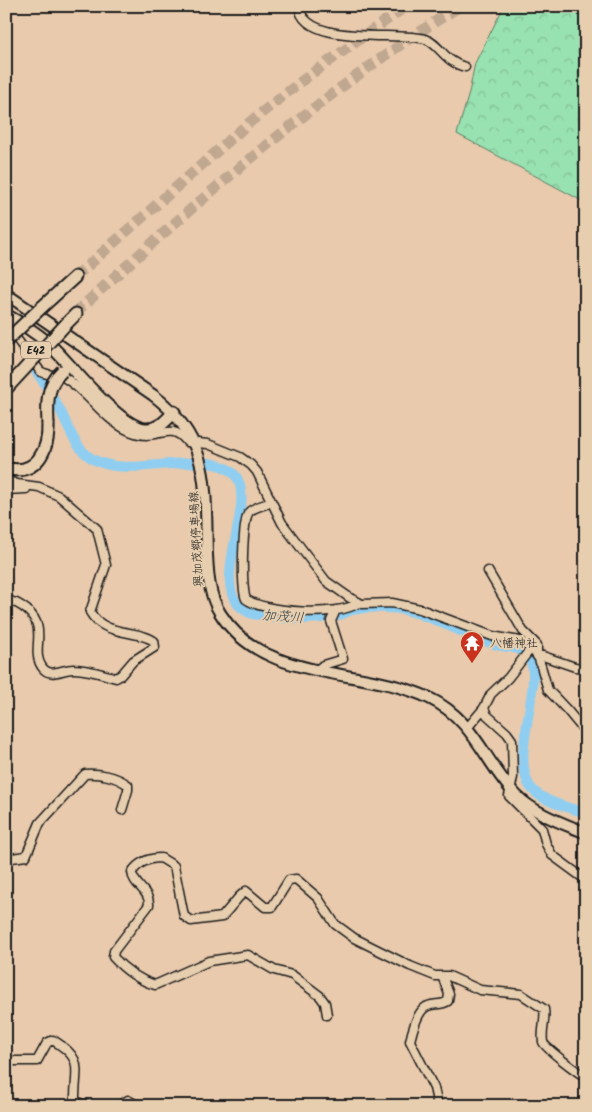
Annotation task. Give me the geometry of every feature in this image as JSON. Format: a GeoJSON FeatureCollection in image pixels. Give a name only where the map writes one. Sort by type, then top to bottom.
{"type":"FeatureCollection","features":[{"type":"Feature","properties":{"kind":"highway","name":"E42"},"geometry":{"type":"LineString","coordinates":[[6,342],[75,277]]}},
{"type":"Feature","properties":{"kind":"highway","name":"E42"},"geometry":{"type":"LineString","coordinates":[[6,377],[75,314]]}},
{"type":"Feature","properties":{"kind":"highway"},"geometry":{"type":"LineString","coordinates":[[10,320],[42,338],[67,369],[134,426],[147,429],[155,428],[174,412]]}},
{"type":"Feature","properties":{"kind":"highway"},"geometry":{"type":"LineString","coordinates":[[6,389],[66,323]]}},
{"type":"Feature","properties":{"kind":"highway"},"geometry":{"type":"LineString","coordinates":[[6,468],[22,470],[38,461],[46,446],[49,391],[55,378],[67,369]]}},
{"type":"Feature","properties":{"kind":"main road","name":"興加茂郷停車場線"},"geometry":{"type":"LineString","coordinates":[[6,294],[28,307],[95,357],[146,389],[174,412],[197,447],[204,469],[211,593],[220,612],[234,630],[253,645],[288,662],[418,693],[443,705],[468,727],[510,788],[536,810],[586,833]]}},
{"type":"Feature","properties":{"kind":"street"},"geometry":{"type":"LineString","coordinates":[[298,6],[303,20],[311,26],[356,36],[397,35],[427,39],[448,60],[465,67]]}},
{"type":"Feature","properties":{"kind":"street"},"geometry":{"type":"LineString","coordinates":[[10,320],[40,371],[48,376],[64,377],[121,426],[143,435],[175,430],[187,442],[197,447],[208,444],[248,462],[257,472],[282,524],[326,581],[358,603]]}},
{"type":"Feature","properties":{"kind":"street"},"geometry":{"type":"LineString","coordinates":[[6,480],[43,488],[59,496],[97,529],[106,565],[90,607],[92,616],[121,633],[148,637],[154,642],[155,647],[133,661],[116,678],[75,669],[58,673],[49,672],[42,668],[39,661],[38,623],[35,616],[22,606],[6,601]]}},
{"type":"Feature","properties":{"kind":"street"},"geometry":{"type":"LineString","coordinates":[[6,490],[43,488]]}},
{"type":"Feature","properties":{"kind":"street"},"geometry":{"type":"LineString","coordinates":[[271,502],[250,511],[247,516],[243,542],[243,586],[246,599],[263,607],[282,609],[336,610],[358,603],[392,602],[492,636],[520,641],[534,651],[575,667],[586,668]]}},
{"type":"Feature","properties":{"kind":"street"},"geometry":{"type":"LineString","coordinates":[[468,727],[484,708],[491,694],[534,651],[537,645],[523,631],[488,571]]}},
{"type":"Feature","properties":{"kind":"street"},"geometry":{"type":"LineString","coordinates":[[317,670],[323,665],[343,659],[331,621],[336,610]]}},
{"type":"Feature","properties":{"kind":"street"},"geometry":{"type":"LineString","coordinates":[[534,651],[548,690],[568,710],[586,733]]}},
{"type":"Feature","properties":{"kind":"street"},"geometry":{"type":"LineString","coordinates":[[484,708],[487,716],[507,733],[512,740],[513,777],[508,793],[542,829],[546,844],[552,855],[586,880]]}},
{"type":"Feature","properties":{"kind":"street"},"geometry":{"type":"LineString","coordinates":[[6,854],[12,858],[26,856],[40,823],[85,774],[95,773],[115,778],[128,785],[122,810]]}},
{"type":"Feature","properties":{"kind":"street"},"geometry":{"type":"LineString","coordinates":[[327,1015],[325,1004],[320,996],[292,975],[274,970],[252,956],[228,956],[209,961],[155,985],[138,978],[120,965],[113,957],[114,951],[149,905],[149,899],[133,879],[132,872],[145,861],[154,858],[161,858],[170,862],[174,866],[178,881],[184,916],[186,920],[191,921],[222,917],[246,891],[265,907],[272,906],[289,880],[296,879],[318,898],[335,924],[354,938],[410,966],[442,976],[449,976],[480,990],[521,994],[535,1001],[544,1009],[544,1044],[548,1050],[563,1058],[572,1068],[586,1077]]}},
{"type":"Feature","properties":{"kind":"street"},"geometry":{"type":"LineString","coordinates":[[438,1106],[434,1088],[410,1041],[422,1010],[427,1006],[443,1004],[448,1001],[449,994],[442,976]]}},
{"type":"Feature","properties":{"kind":"street"},"geometry":{"type":"LineString","coordinates":[[6,1056],[12,1061],[37,1061],[47,1043],[52,1040],[55,1041],[67,1050],[78,1067],[75,1099],[80,1104],[94,1106]]}},
{"type":"Feature","properties":{"kind":"street"},"geometry":{"type":"LineString","coordinates":[[120,1106],[129,1103],[139,1106]]}},
{"type":"Feature","properties":{"kind":"green space"},"geometry":{"type":"Polygon","coordinates":[[[504,6],[586,6],[586,203],[457,134],[469,93],[475,63],[504,6]]]}},
{"type":"Feature","properties":{"kind":"waterway","name":"加茂川"},"geometry":{"type":"LineString","coordinates":[[31,364],[55,401],[77,444],[91,458],[107,465],[126,467],[207,463],[223,466],[235,475],[241,488],[241,506],[230,568],[230,587],[236,603],[250,613],[304,619],[330,617],[365,608],[401,609],[428,617],[481,640],[524,652],[531,662],[533,677],[523,758],[525,776],[533,790],[544,798],[586,813]]}},
{"type":"Feature","properties":{"kind":"tunnel"},"geometry":{"type":"LineString","coordinates":[[75,277],[250,122],[307,77],[406,6]]}},
{"type":"Feature","properties":{"kind":"tunnel"},"geometry":{"type":"LineString","coordinates":[[75,313],[260,150],[358,75],[460,6]]}},
{"type":"Feature","properties":{"kind":"place","name":"八幡神社"},"geometry":{"type":"Point","coordinates":[472,664]}}]}
